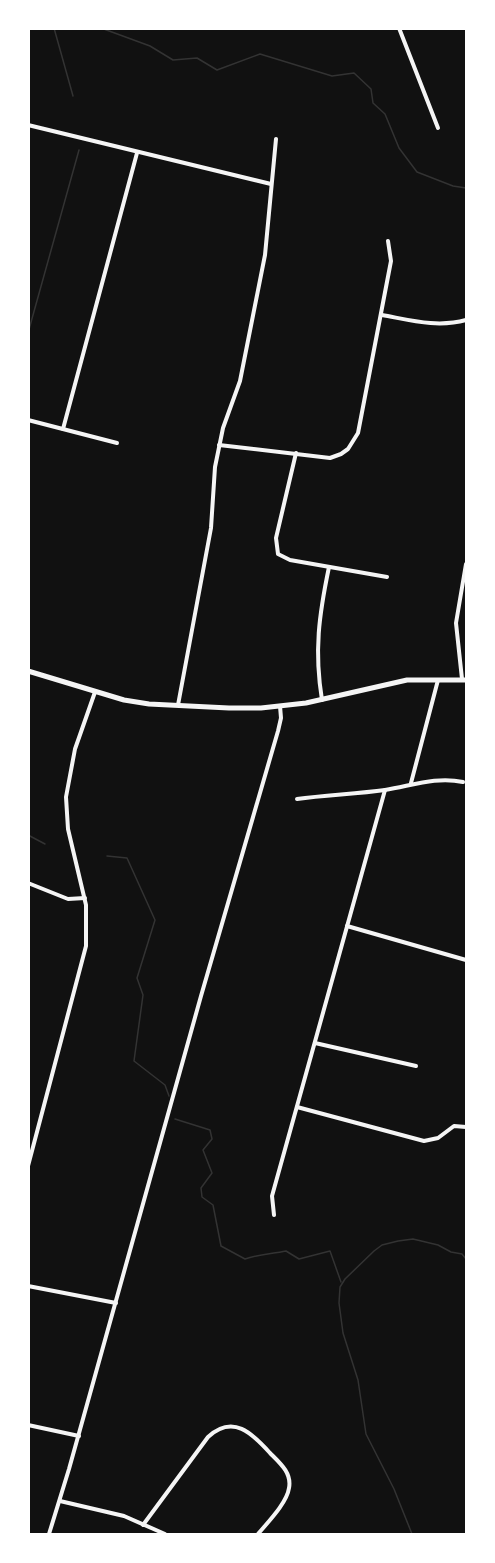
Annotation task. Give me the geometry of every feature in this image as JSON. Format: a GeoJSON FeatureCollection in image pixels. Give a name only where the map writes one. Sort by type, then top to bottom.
{"type":"FeatureCollection","features":[{"type":"Feature","properties":{"kind":"main road"},"geometry":{"type":"LineString","coordinates":[[28,671],[133,702],[238,709],[322,700],[399,681],[464,679]]}},
{"type":"Feature","properties":{"kind":"street"},"geometry":{"type":"LineString","coordinates":[[399,28],[438,128]]}},
{"type":"Feature","properties":{"kind":"street"},"geometry":{"type":"LineString","coordinates":[[28,125],[271,184]]}},
{"type":"Feature","properties":{"kind":"street"},"geometry":{"type":"LineString","coordinates":[[178,705],[211,528],[213,475],[219,445],[243,364],[265,255],[276,139]]}},
{"type":"Feature","properties":{"kind":"street"},"geometry":{"type":"LineString","coordinates":[[63,429],[137,153]]}},
{"type":"Feature","properties":{"kind":"street"},"geometry":{"type":"LineString","coordinates":[[219,445],[330,458],[341,454],[353,443],[358,433],[392,258],[388,241]]}},
{"type":"Feature","properties":{"kind":"street"},"geometry":{"type":"LineString","coordinates":[[382,315],[432,324],[448,324],[466,320]]}},
{"type":"Feature","properties":{"kind":"street"},"geometry":{"type":"LineString","coordinates":[[28,420],[117,442]]}},
{"type":"Feature","properties":{"kind":"street"},"geometry":{"type":"LineString","coordinates":[[296,453],[276,538],[278,554],[290,560],[387,577]]}},
{"type":"Feature","properties":{"kind":"street"},"geometry":{"type":"LineString","coordinates":[[464,679],[456,627],[466,564]]}},
{"type":"Feature","properties":{"kind":"street"},"geometry":{"type":"LineString","coordinates":[[322,700],[317,632],[329,567]]}},
{"type":"Feature","properties":{"kind":"street"},"geometry":{"type":"LineString","coordinates":[[411,783],[438,679]]}},
{"type":"Feature","properties":{"kind":"street"},"geometry":{"type":"LineString","coordinates":[[28,1166],[86,946],[88,926],[85,898],[68,829],[66,797],[75,749],[95,692]]}},
{"type":"Feature","properties":{"kind":"street"},"geometry":{"type":"LineString","coordinates":[[49,1534],[79,1436],[278,731],[281,718],[280,706]]}},
{"type":"Feature","properties":{"kind":"street"},"geometry":{"type":"LineString","coordinates":[[297,799],[385,790],[411,783],[447,780],[463,782]]}},
{"type":"Feature","properties":{"kind":"street"},"geometry":{"type":"LineString","coordinates":[[274,1215],[272,1196],[385,790]]}},
{"type":"Feature","properties":{"kind":"street"},"geometry":{"type":"LineString","coordinates":[[28,884],[68,899],[85,898]]}},
{"type":"Feature","properties":{"kind":"street"},"geometry":{"type":"LineString","coordinates":[[347,926],[466,960]]}},
{"type":"Feature","properties":{"kind":"street"},"geometry":{"type":"LineString","coordinates":[[315,1043],[416,1066]]}},
{"type":"Feature","properties":{"kind":"street"},"geometry":{"type":"LineString","coordinates":[[297,1107],[424,1141],[438,1138],[454,1126],[466,1127]]}},
{"type":"Feature","properties":{"kind":"street"},"geometry":{"type":"LineString","coordinates":[[28,1286],[116,1303]]}},
{"type":"Feature","properties":{"kind":"street"},"geometry":{"type":"LineString","coordinates":[[28,1425],[79,1436]]}},
{"type":"Feature","properties":{"kind":"street"},"geometry":{"type":"LineString","coordinates":[[144,1525],[208,1437],[220,1429],[236,1427],[256,1437],[284,1468],[289,1479],[286,1498],[258,1534]]}},
{"type":"Feature","properties":{"kind":"street"},"geometry":{"type":"LineString","coordinates":[[60,1501],[124,1516],[165,1534]]}},
{"type":"Feature","properties":{"kind":"waterway"},"geometry":{"type":"LineString","coordinates":[[54,28],[73,96]]}},
{"type":"Feature","properties":{"kind":"waterway"},"geometry":{"type":"LineString","coordinates":[[101,28],[150,46],[173,60],[197,58],[217,70],[260,54],[332,76],[354,73],[371,89],[373,103],[385,114],[399,148],[417,172],[453,186],[466,188]]}},
{"type":"Feature","properties":{"kind":"waterway"},"geometry":{"type":"LineString","coordinates":[[28,333],[79,150]]}},
{"type":"Feature","properties":{"kind":"waterway"},"geometry":{"type":"LineString","coordinates":[[28,835],[45,844]]}},
{"type":"Feature","properties":{"kind":"waterway"},"geometry":{"type":"LineString","coordinates":[[107,856],[127,858],[155,920],[137,978],[143,995],[134,1061],[165,1085],[169,1096]]}},
{"type":"Feature","properties":{"kind":"waterway"},"geometry":{"type":"LineString","coordinates":[[175,1119],[210,1130],[212,1139],[203,1150],[212,1173],[201,1188],[202,1197],[213,1205],[221,1246],[245,1259],[286,1251],[299,1259],[330,1251],[341,1282]]}},
{"type":"Feature","properties":{"kind":"waterway"},"geometry":{"type":"LineString","coordinates":[[412,1534],[394,1489],[366,1434],[358,1380],[343,1333],[339,1303],[340,1287],[345,1279],[374,1251],[382,1245],[398,1241],[413,1239],[438,1245],[451,1252],[462,1254],[466,1259]]}}]}
